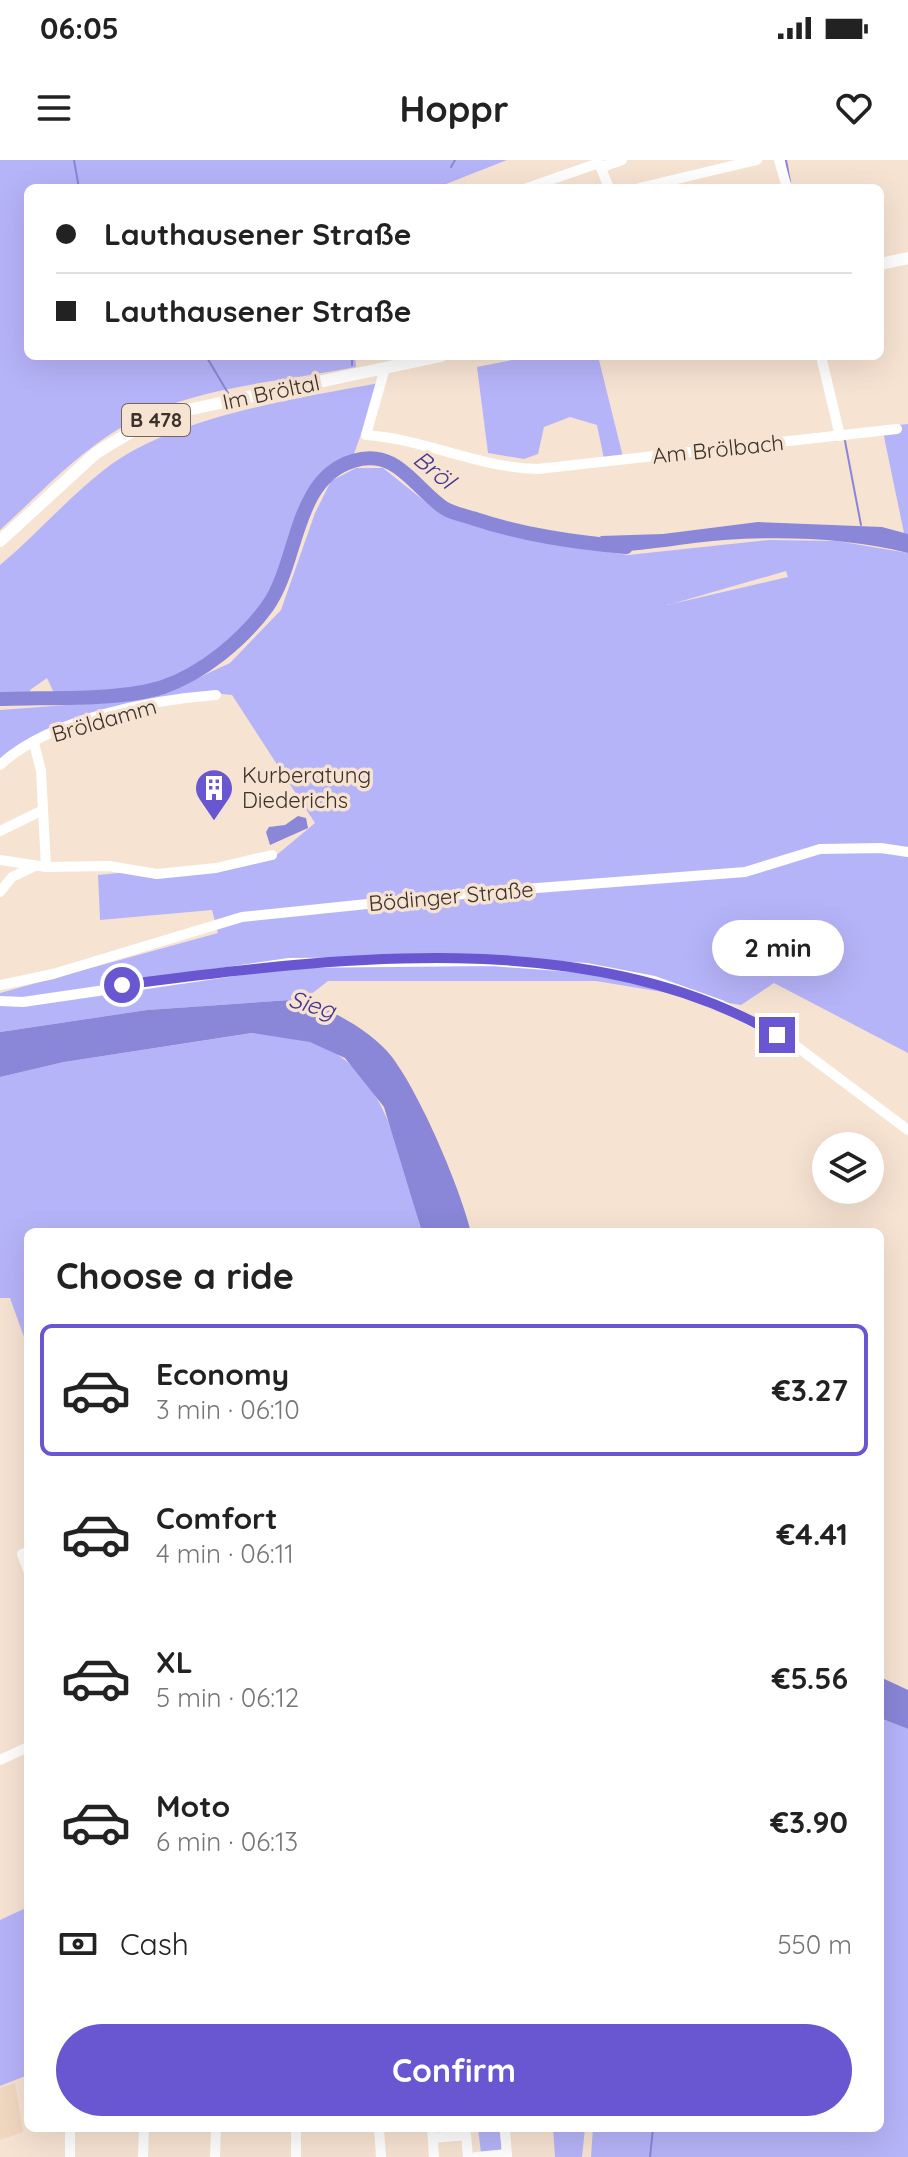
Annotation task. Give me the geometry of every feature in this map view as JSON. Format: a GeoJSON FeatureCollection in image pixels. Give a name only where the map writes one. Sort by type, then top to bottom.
{"type":"FeatureCollection","features":[{"type":"Feature","properties":{"kind":"main road"},"geometry":{"type":"LineString","coordinates":[[884,263],[908,258]]}},
{"type":"Feature","properties":{"kind":"main road","name":"Im Bröltal"},"geometry":{"type":"LineString","coordinates":[[0,541],[96,453],[144,424],[187,410],[422,360]]}},
{"type":"Feature","properties":{"kind":"street"},"geometry":{"type":"LineString","coordinates":[[538,184],[593,164],[602,167],[622,160]]}},
{"type":"Feature","properties":{"kind":"street"},"geometry":{"type":"LineString","coordinates":[[655,184],[757,160]]}},
{"type":"Feature","properties":{"kind":"street"},"geometry":{"type":"LineString","coordinates":[[778,160],[786,184]]}},
{"type":"Feature","properties":{"kind":"street"},"geometry":{"type":"LineString","coordinates":[[602,167],[608,184]]}},
{"type":"Feature","properties":{"kind":"street"},"geometry":{"type":"LineString","coordinates":[[822,360],[840,436]]}},
{"type":"Feature","properties":{"kind":"street","name":"Am Brölbach"},"geometry":{"type":"LineString","coordinates":[[385,368],[366,435],[392,437],[487,464],[538,469],[897,429]]}},
{"type":"Feature","properties":{"kind":"street","name":"Bröldamm"},"geometry":{"type":"LineString","coordinates":[[0,765],[34,743],[81,722],[119,711],[216,695]]}},
{"type":"Feature","properties":{"kind":"street"},"geometry":{"type":"LineString","coordinates":[[34,743],[41,771],[41,866]]}},
{"type":"Feature","properties":{"kind":"street"},"geometry":{"type":"LineString","coordinates":[[0,831],[43,810]]}},
{"type":"Feature","properties":{"kind":"street","name":"Bödinger Straße"},"geometry":{"type":"LineString","coordinates":[[0,985],[39,978],[242,917],[473,893],[745,872],[820,849],[881,848],[908,852]]}},
{"type":"Feature","properties":{"kind":"street"},"geometry":{"type":"LineString","coordinates":[[0,860],[41,866],[109,866],[157,874],[216,868],[272,855]]}},
{"type":"Feature","properties":{"kind":"street"},"geometry":{"type":"LineString","coordinates":[[0,892],[12,877],[41,866]]}},
{"type":"Feature","properties":{"kind":"street"},"geometry":{"type":"LineString","coordinates":[[0,1001],[23,1002],[289,963],[491,961],[586,968],[654,981],[721,1005],[796,1046],[908,1130]]}},
{"type":"Feature","properties":{"kind":"street"},"geometry":{"type":"LineString","coordinates":[[0,1760],[24,1749]]}},
{"type":"Feature","properties":{"kind":"street"},"geometry":{"type":"LineString","coordinates":[[70,2132],[70,2157]]}},
{"type":"Feature","properties":{"kind":"street"},"geometry":{"type":"LineString","coordinates":[[143,2157],[144,2132]]}},
{"type":"Feature","properties":{"kind":"street"},"geometry":{"type":"LineString","coordinates":[[215,2157],[216,2132]]}},
{"type":"Feature","properties":{"kind":"street"},"geometry":{"type":"LineString","coordinates":[[296,2132],[296,2157]]}},
{"type":"Feature","properties":{"kind":"street"},"geometry":{"type":"LineString","coordinates":[[379,2132],[381,2157]]}},
{"type":"Feature","properties":{"kind":"street"},"geometry":{"type":"LineString","coordinates":[[476,2157],[507,2156],[505,2132]]}},
{"type":"Feature","properties":{"kind":"street"},"geometry":{"type":"LineString","coordinates":[[434,2157],[432,2133],[466,2135],[468,2157]]}},
{"type":"Feature","properties":{"kind":"shaded area"},"geometry":{"type":"Polygon","coordinates":[[[0,160],[507,160],[446,184],[24,184],[24,360],[355,360],[356,367],[216,392],[137,419],[82,455],[0,530],[0,160]]]}},
{"type":"Feature","properties":{"kind":"shaded area"},"geometry":{"type":"Polygon","coordinates":[[[512,360],[599,360],[623,457],[604,459],[597,425],[570,417],[544,427],[538,454],[524,459],[488,453],[477,367],[512,360]]]}},
{"type":"Feature","properties":{"kind":"shaded area"},"geometry":{"type":"Polygon","coordinates":[[[379,383],[354,454],[320,475],[311,485],[299,509],[275,580],[252,617],[221,649],[185,674],[152,687],[54,693],[47,678],[30,690],[31,695],[0,696],[0,565],[91,480],[133,451],[165,435],[200,423],[273,403],[379,383]]]}},
{"type":"Feature","properties":{"kind":"shaded area"},"geometry":{"type":"Polygon","coordinates":[[[908,424],[908,534],[904,533],[882,427],[908,424]]]}},
{"type":"Feature","properties":{"kind":"shaded area"},"geometry":{"type":"Polygon","coordinates":[[[356,468],[383,468],[442,515],[514,537],[628,555],[769,540],[837,541],[908,553],[908,1053],[774,983],[741,1005],[596,981],[328,981],[305,999],[147,1010],[0,1032],[0,993],[218,933],[212,910],[100,920],[98,875],[273,858],[315,823],[232,695],[213,693],[101,713],[0,763],[0,710],[121,701],[165,693],[230,663],[281,610],[315,513],[331,481],[356,468]],[[786,571],[672,604],[788,577],[786,571]]]}},
{"type":"Feature","properties":{"kind":"shaded area"},"geometry":{"type":"Polygon","coordinates":[[[253,1033],[307,1041],[334,1052],[356,1070],[374,1093],[387,1119],[421,1228],[24,1228],[24,1337],[10,1298],[0,1298],[0,1077],[64,1062],[253,1033]]]}},
{"type":"Feature","properties":{"kind":"shaded area"},"geometry":{"type":"Polygon","coordinates":[[[884,1720],[908,1729],[908,2157],[591,2157],[593,2132],[884,2132],[884,1720]]]}},
{"type":"Feature","properties":{"kind":"shaded area"},"geometry":{"type":"Polygon","coordinates":[[[24,1909],[24,2077],[0,2086],[0,1920],[24,1909]]]}},
{"type":"Feature","properties":{"kind":"shaded area"},"geometry":{"type":"Polygon","coordinates":[[[15,2083],[23,2132],[0,2140],[0,2088],[15,2083]]]}},
{"type":"Feature","properties":{"kind":"shaded area"},"geometry":{"type":"Polygon","coordinates":[[[478,2132],[500,2132],[502,2151],[481,2153],[478,2132]]]}},
{"type":"Feature","properties":{"kind":"shaded area"},"geometry":{"type":"Polygon","coordinates":[[[553,2132],[585,2132],[582,2157],[555,2157],[553,2132]]]}},
{"type":"Feature","properties":{"kind":"water"},"geometry":{"type":"Polygon","coordinates":[[[758,522],[882,527],[908,534],[908,553],[840,541],[770,538],[614,552],[600,536],[663,534],[758,522]]]}},
{"type":"Feature","properties":{"kind":"water"},"geometry":{"type":"Polygon","coordinates":[[[298,816],[306,818],[308,828],[270,845],[266,832],[269,827],[285,825],[298,816]]]}},
{"type":"Feature","properties":{"kind":"water","name":"Sieg"},"geometry":{"type":"Polygon","coordinates":[[[305,999],[363,1030],[392,1057],[415,1094],[458,1190],[470,1228],[421,1228],[384,1107],[345,1058],[310,1042],[252,1033],[64,1062],[0,1077],[0,1032],[147,1010],[305,999]]]}},
{"type":"Feature","properties":{"kind":"water"},"geometry":{"type":"Polygon","coordinates":[[[884,1679],[908,1690],[908,1729],[884,1720],[884,1679]]]}},
{"type":"Feature","properties":{"kind":"waterway"},"geometry":{"type":"LineString","coordinates":[[74,160],[78,184]]}},
{"type":"Feature","properties":{"kind":"waterway"},"geometry":{"type":"LineString","coordinates":[[451,167],[455,160]]}},
{"type":"Feature","properties":{"kind":"waterway"},"geometry":{"type":"LineString","coordinates":[[786,160],[790,182]]}},
{"type":"Feature","properties":{"kind":"waterway"},"geometry":{"type":"LineString","coordinates":[[208,360],[228,393]]}},
{"type":"Feature","properties":{"kind":"waterway"},"geometry":{"type":"LineString","coordinates":[[352,360],[352,365]]}},
{"type":"Feature","properties":{"kind":"waterway"},"geometry":{"type":"LineString","coordinates":[[845,441],[861,525]]}},
{"type":"Feature","properties":{"kind":"waterway","name":"Bröl"},"geometry":{"type":"LineString","coordinates":[[0,699],[105,696],[146,691],[178,681],[207,664],[234,644],[267,607],[286,568],[308,504],[319,485],[333,471],[353,461],[368,458],[393,464],[433,500],[454,513],[529,533],[626,547]]}},
{"type":"Feature","properties":{"kind":"waterway"},"geometry":{"type":"LineString","coordinates":[[650,2157],[653,2132]]}},
{"type":"Feature","properties":{"kind":"place","name":"Kurberatung Diederichs"},"geometry":{"type":"Point","coordinates":[214,822]}},
{"type":"Feature","properties":{"kind":"route"},"geometry":{"type":"LineString","coordinates":[[122,985],[289,963],[381,960],[545,964],[654,981],[721,1005],[777,1035]]}}]}
